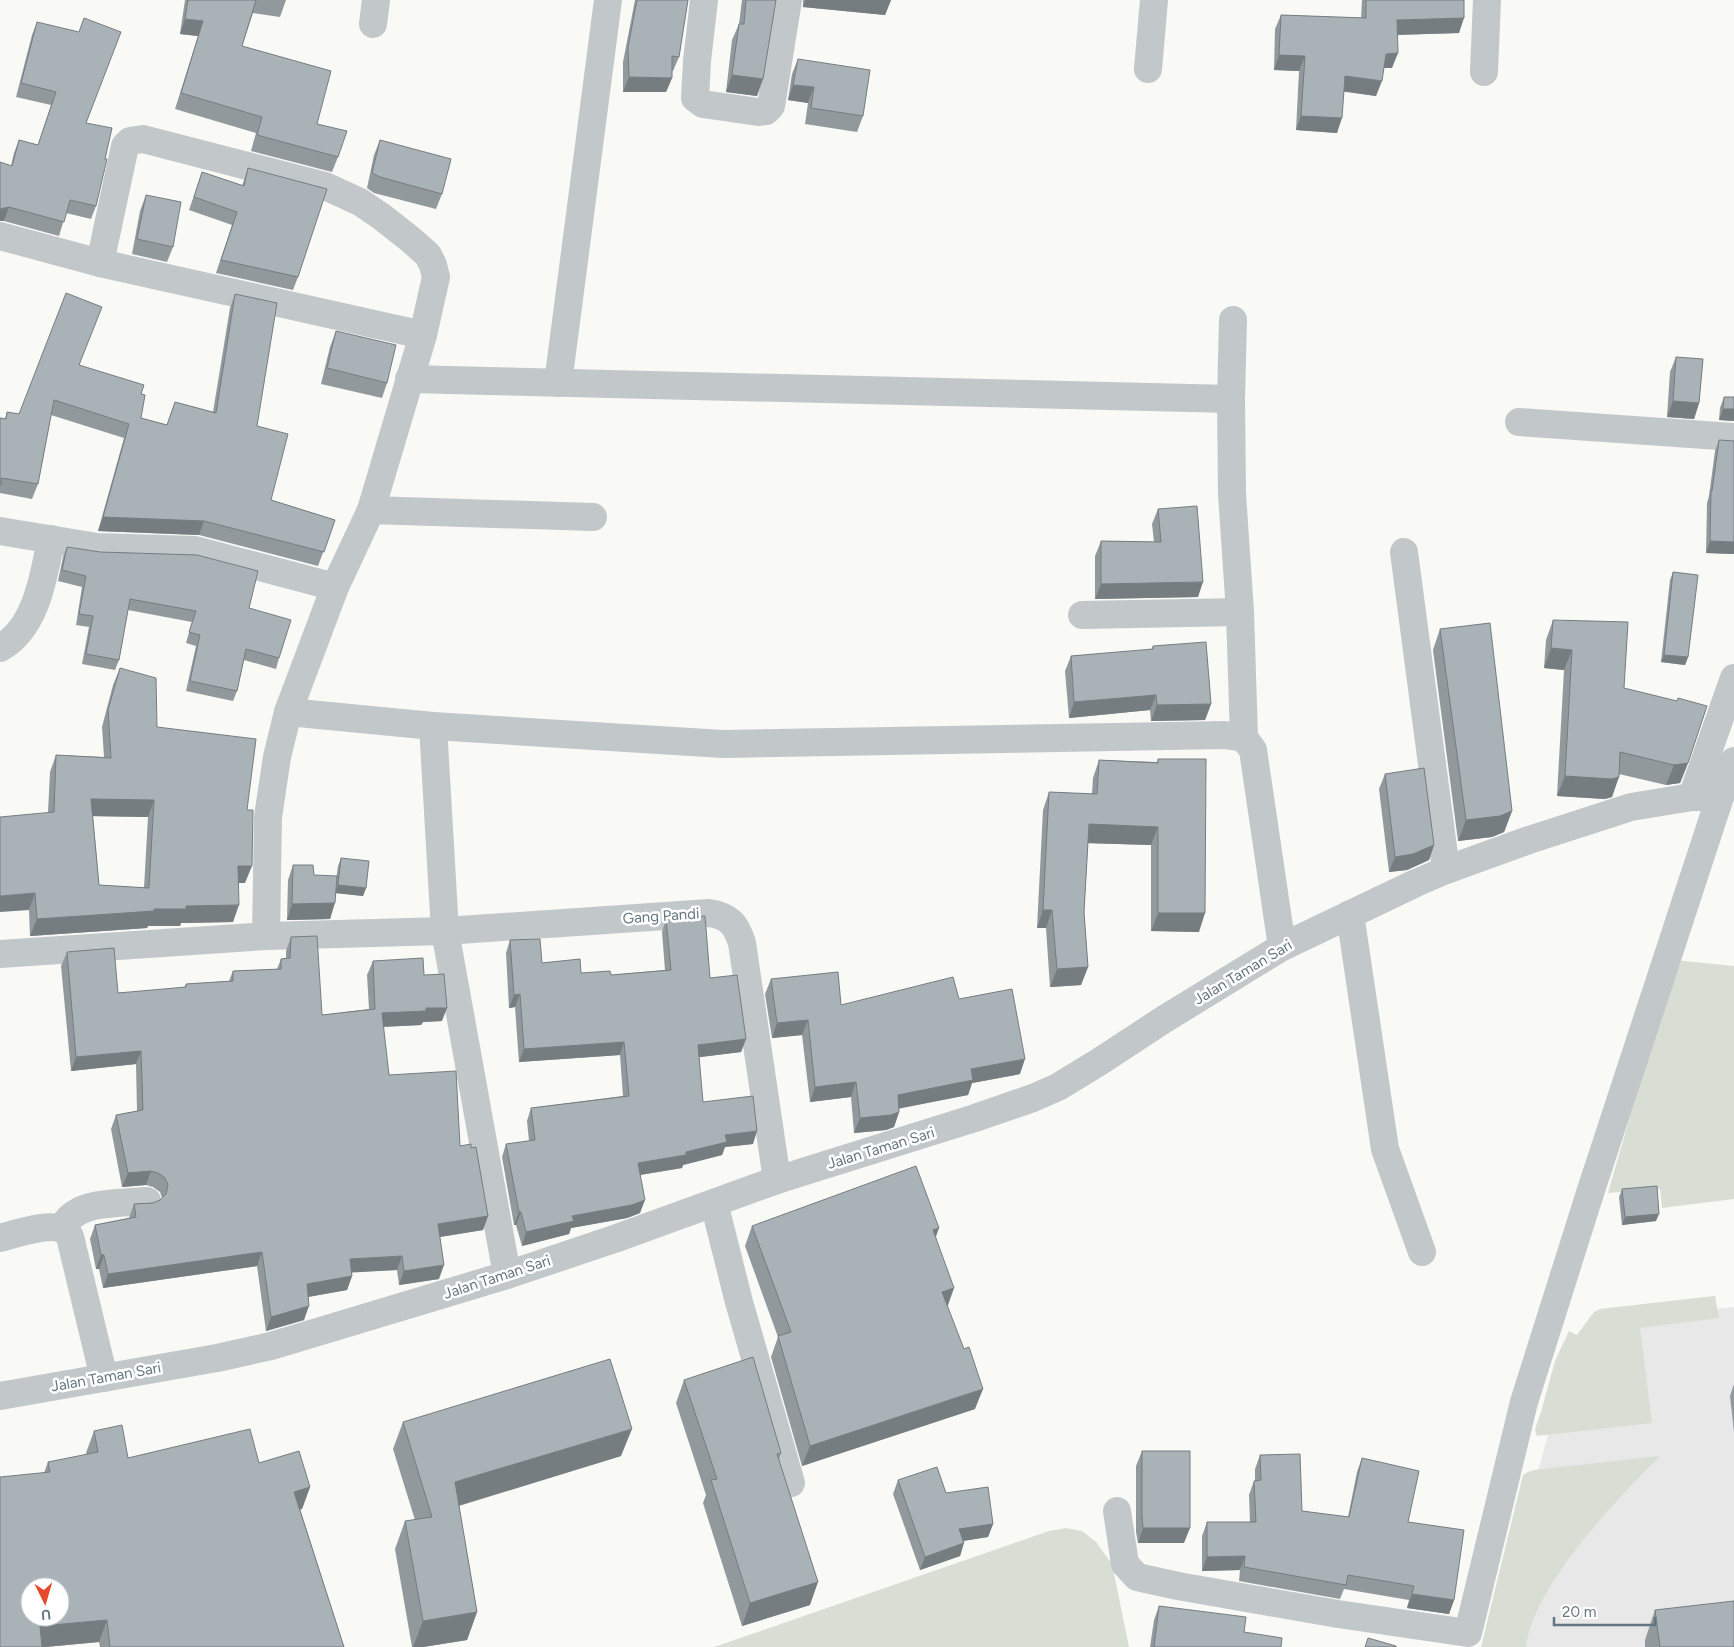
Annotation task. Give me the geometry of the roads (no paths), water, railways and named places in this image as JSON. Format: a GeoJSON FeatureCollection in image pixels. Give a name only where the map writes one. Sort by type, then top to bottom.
{"type":"FeatureCollection","features":[{"type":"Feature","properties":{"kind":"street"},"geometry":{"type":"LineString","coordinates":[[558,383],[608,0]]}},
{"type":"Feature","properties":{"kind":"street"},"geometry":{"type":"LineString","coordinates":[[704,0],[695,98],[703,104],[758,112],[766,111],[771,106],[788,0]]}},
{"type":"Feature","properties":{"kind":"street"},"geometry":{"type":"LineString","coordinates":[[1148,70],[1154,0]]}},
{"type":"Feature","properties":{"kind":"street"},"geometry":{"type":"LineString","coordinates":[[1484,72],[1487,0]]}},
{"type":"Feature","properties":{"kind":"street"},"geometry":{"type":"LineString","coordinates":[[100,263],[125,146],[130,141],[136,139],[151,140],[325,186],[349,196],[382,217],[428,255],[434,265],[436,277],[423,335],[371,510],[335,587],[288,712],[277,757],[268,818],[266,936]]}},
{"type":"Feature","properties":{"kind":"street"},"geometry":{"type":"LineString","coordinates":[[0,236],[100,263],[423,335]]}},
{"type":"Feature","properties":{"kind":"street"},"geometry":{"type":"LineString","coordinates":[[1233,320],[1231,399],[1232,494],[1240,612],[1244,738],[1253,750],[1282,948]]}},
{"type":"Feature","properties":{"kind":"street"},"geometry":{"type":"LineString","coordinates":[[409,379],[1231,399]]}},
{"type":"Feature","properties":{"kind":"street"},"geometry":{"type":"LineString","coordinates":[[1519,422],[1734,437]]}},
{"type":"Feature","properties":{"kind":"street"},"geometry":{"type":"LineString","coordinates":[[371,510],[593,517]]}},
{"type":"Feature","properties":{"kind":"street"},"geometry":{"type":"LineString","coordinates":[[0,530],[97,547],[196,550],[335,587]]}},
{"type":"Feature","properties":{"kind":"street"},"geometry":{"type":"LineString","coordinates":[[0,648],[24,627],[32,610],[42,586],[51,539]]}},
{"type":"Feature","properties":{"kind":"street"},"geometry":{"type":"LineString","coordinates":[[1404,552],[1446,870]]}},
{"type":"Feature","properties":{"kind":"street"},"geometry":{"type":"LineString","coordinates":[[1082,615],[1240,612]]}},
{"type":"Feature","properties":{"kind":"street"},"geometry":{"type":"LineString","coordinates":[[1692,797],[1734,678]]}},
{"type":"Feature","properties":{"kind":"street"},"geometry":{"type":"LineString","coordinates":[[288,712],[433,726],[723,744],[1225,736],[1244,738]]}},
{"type":"Feature","properties":{"kind":"street"},"geometry":{"type":"LineString","coordinates":[[433,726],[444,931],[507,1275]]}},
{"type":"Feature","properties":{"kind":"street"},"geometry":{"type":"LineString","coordinates":[[1117,1512],[1125,1564],[1137,1577],[1338,1614],[1468,1633],[1524,1402],[1591,1190],[1720,797],[1734,761]]}},
{"type":"Feature","properties":{"kind":"street","name":"Jalan Taman Sari"},"geometry":{"type":"LineString","coordinates":[[0,1396],[217,1358],[271,1346],[507,1275],[777,1180],[1033,1098],[1058,1087],[1163,1020],[1282,948],[1446,870],[1604,815],[1639,806],[1692,797],[1720,797]]}},
{"type":"Feature","properties":{"kind":"street","name":"Gang Pandi"},"geometry":{"type":"LineString","coordinates":[[0,954],[266,936],[444,931],[709,913],[718,914],[728,919],[734,925],[742,943],[777,1180]]}},
{"type":"Feature","properties":{"kind":"street"},"geometry":{"type":"LineString","coordinates":[[1350,914],[1385,1148],[1422,1252]]}},
{"type":"Feature","properties":{"kind":"street"},"geometry":{"type":"LineString","coordinates":[[62,1229],[66,1219],[92,1206],[147,1202]]}},
{"type":"Feature","properties":{"kind":"street"},"geometry":{"type":"LineString","coordinates":[[714,1203],[739,1302],[791,1484]]}},
{"type":"Feature","properties":{"kind":"street"},"geometry":{"type":"LineString","coordinates":[[0,1238],[40,1228],[62,1229],[68,1233],[104,1378]]}}]}
